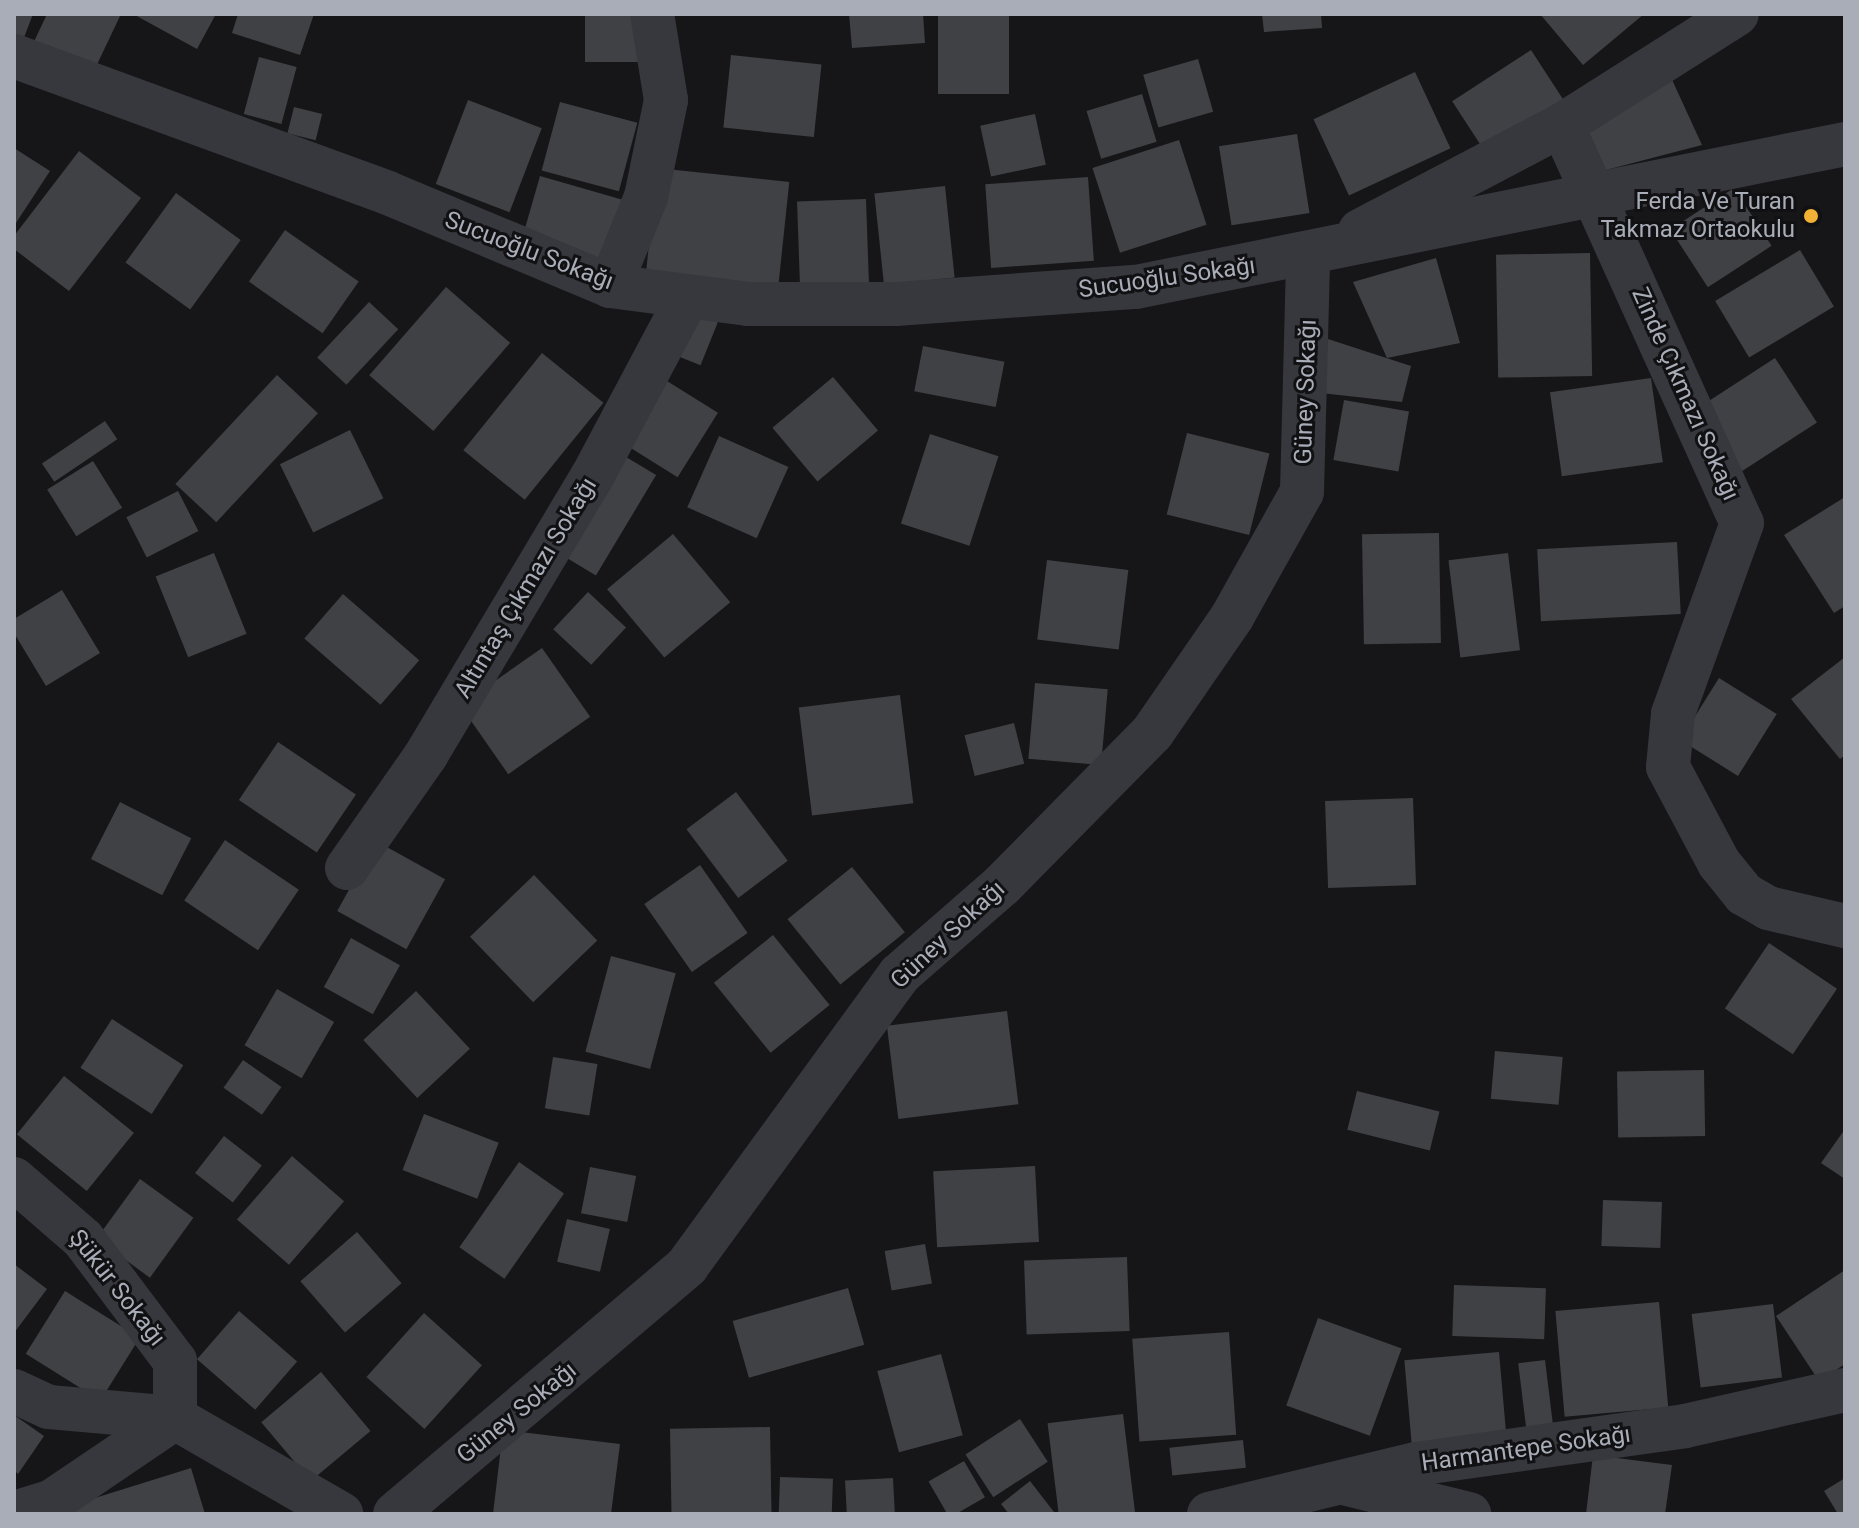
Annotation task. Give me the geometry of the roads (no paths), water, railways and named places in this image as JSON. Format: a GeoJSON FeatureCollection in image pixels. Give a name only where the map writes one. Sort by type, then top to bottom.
{"type":"FeatureCollection","features":[{"type":"Feature","properties":{"kind":"street"},"geometry":{"type":"LineString","coordinates":[[610,286],[646,197],[666,100],[652,14]]}},
{"type":"Feature","properties":{"kind":"street","name":"Sucuoğlu Sokağı"},"geometry":{"type":"LineString","coordinates":[[1308,258],[1562,125],[1737,14]]}},
{"type":"Feature","properties":{"kind":"street","name":"Sucuoğlu Sokağı"},"geometry":{"type":"LineString","coordinates":[[14,56],[388,193],[610,286],[687,298],[896,304],[1136,287],[1308,258],[1595,193],[1845,144]]}},
{"type":"Feature","properties":{"kind":"street","name":"Zinde Çıkmazı Sokağı"},"geometry":{"type":"LineString","coordinates":[[1562,125],[1742,523],[1673,714],[1668,767],[1719,863],[1744,894],[1768,908],[1845,926]]}},
{"type":"Feature","properties":{"kind":"street","name":"Güney Sokağı"},"geometry":{"type":"LineString","coordinates":[[395,1514],[687,1266],[900,974],[1002,885],[1152,733],[1232,617],[1302,492],[1308,258]]}},
{"type":"Feature","properties":{"kind":"street","name":"Altıntaş Çıkmazı Sokağı"},"geometry":{"type":"LineString","coordinates":[[347,868],[426,755],[584,491],[687,298]]}},
{"type":"Feature","properties":{"kind":"street","name":"Şükür Sokağı"},"geometry":{"type":"LineString","coordinates":[[14,1179],[83,1239],[175,1361],[175,1418]]}},
{"type":"Feature","properties":{"kind":"street","name":"Harmantepe Sokağı"},"geometry":{"type":"LineString","coordinates":[[1209,1514],[1416,1464],[1685,1426],[1845,1390]]}},
{"type":"Feature","properties":{"kind":"street"},"geometry":{"type":"LineString","coordinates":[[14,1391],[49,1407],[175,1418],[341,1514]]}},
{"type":"Feature","properties":{"kind":"street"},"geometry":{"type":"LineString","coordinates":[[14,1513],[51,1502],[175,1418]]}},
{"type":"Feature","properties":{"kind":"street"},"geometry":{"type":"LineString","coordinates":[[1341,1482],[1469,1514]]}},
{"type":"Feature","properties":{"kind":"place","name":"Ferda Ve Turan Takmaz Ortaokulu"},"geometry":{"type":"Point","coordinates":[1811,216]}}]}
